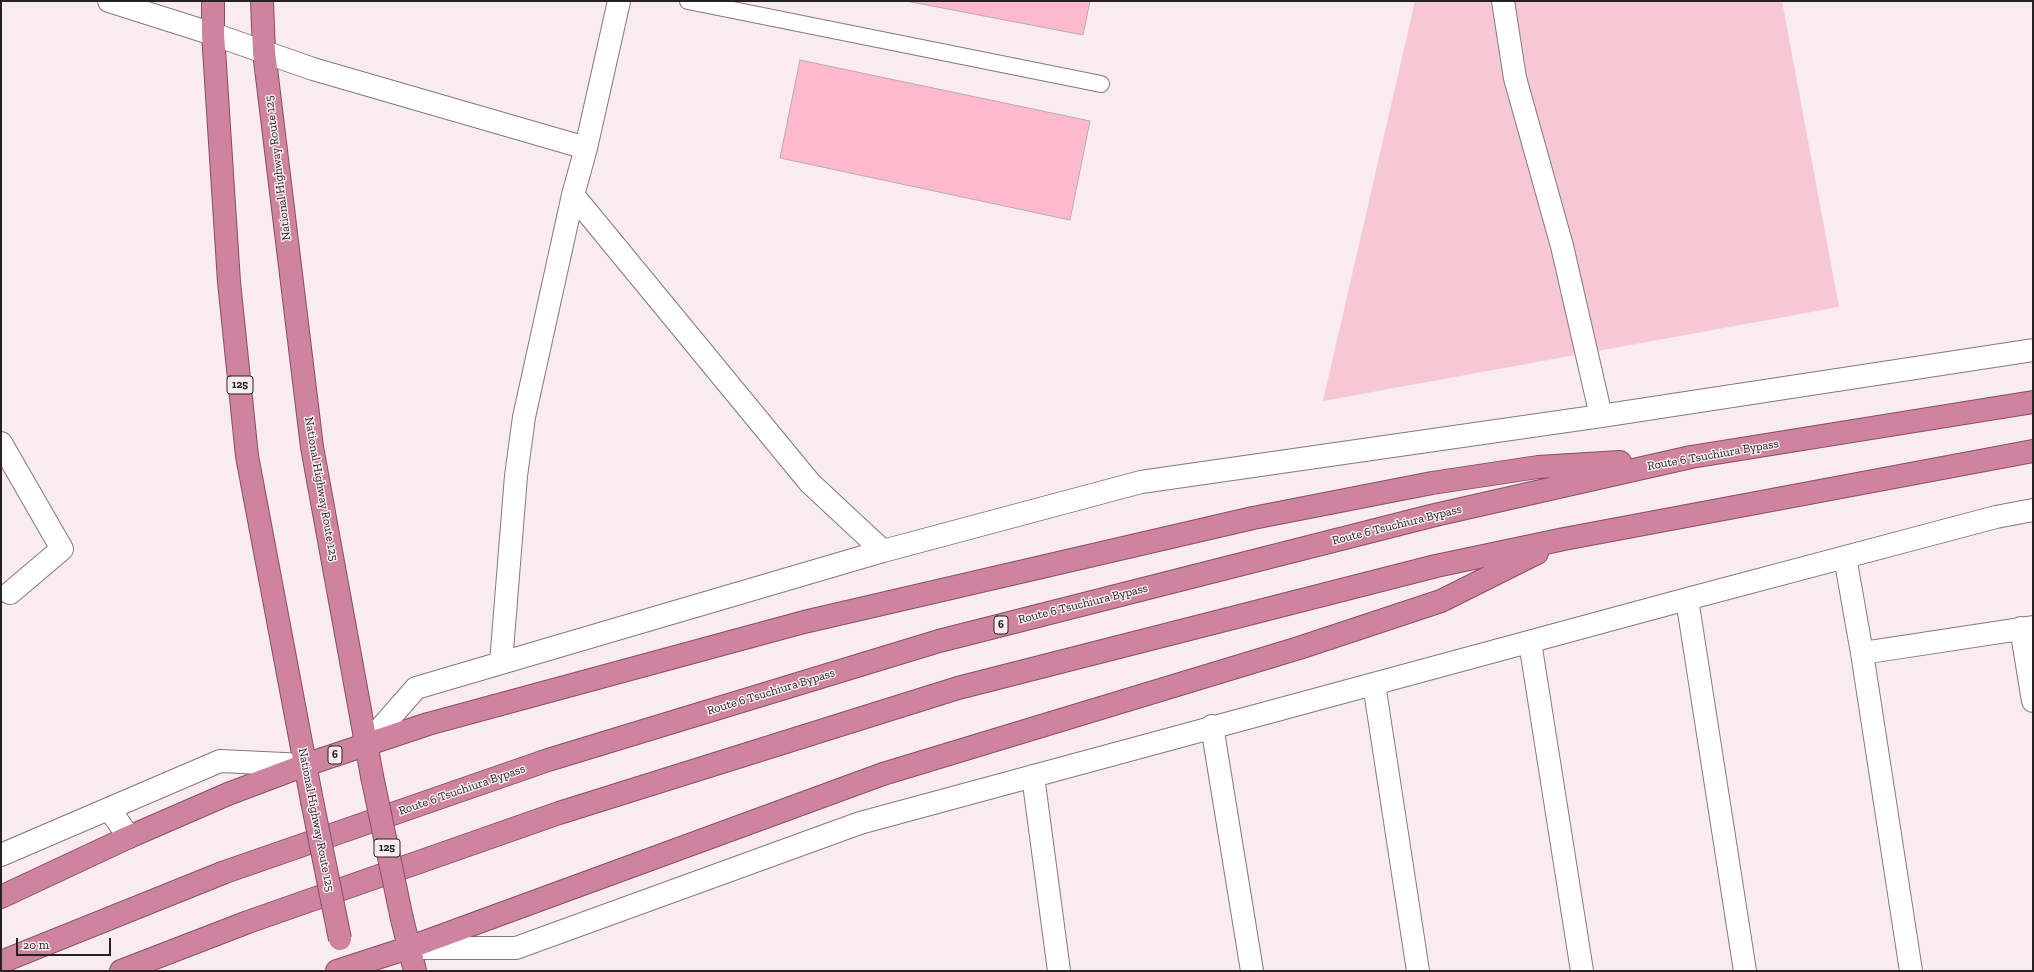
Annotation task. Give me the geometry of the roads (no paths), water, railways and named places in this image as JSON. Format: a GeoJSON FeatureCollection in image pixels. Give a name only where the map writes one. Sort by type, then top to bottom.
{"type":"FeatureCollection","features":[{"type":"Feature","properties":{"kind":"highway","name":"National Highway Route 125"},"geometry":{"type":"LineString","coordinates":[[213,1],[213,34],[229,282],[247,456],[305,765],[340,939],[344,970]]}},
{"type":"Feature","properties":{"kind":"highway","name":"National Highway Route 125"},"geometry":{"type":"LineString","coordinates":[[262,1],[264,52],[312,447],[372,776],[408,948],[415,971]]}},
{"type":"Feature","properties":{"kind":"highway","name":"Route 6 Tsuchiura Bypass"},"geometry":{"type":"LineString","coordinates":[[1,962],[225,872],[548,760],[939,640],[1435,515],[1691,457],[2033,402]]}},
{"type":"Feature","properties":{"kind":"highway"},"geometry":{"type":"LineString","coordinates":[[121,971],[248,922],[559,813],[958,688],[1436,566],[1564,539],[2033,451]]}},
{"type":"Feature","properties":{"kind":"highway"},"geometry":{"type":"LineString","coordinates":[[366,745],[428,724],[804,622],[1253,518],[1432,483],[1538,467],[1691,457]]}},
{"type":"Feature","properties":{"kind":"highway"},"geometry":{"type":"LineString","coordinates":[[344,970],[883,774],[1299,648],[1441,601],[1564,539]]}},
{"type":"Feature","properties":{"kind":"highway","name":"6"},"geometry":{"type":"LineString","coordinates":[[305,765],[366,745]]}},
{"type":"Feature","properties":{"kind":"highway"},"geometry":{"type":"LineString","coordinates":[[1,897],[129,837],[228,794],[305,765]]}},
{"type":"Feature","properties":{"kind":"street"},"geometry":{"type":"LineString","coordinates":[[109,1],[213,34],[313,69],[586,148]]}},
{"type":"Feature","properties":{"kind":"street"},"geometry":{"type":"LineString","coordinates":[[501,662],[516,476],[524,417],[573,194],[586,148],[619,1]]}},
{"type":"Feature","properties":{"kind":"street"},"geometry":{"type":"LineString","coordinates":[[1503,1],[1515,78],[1562,246],[1601,416]]}},
{"type":"Feature","properties":{"kind":"street"},"geometry":{"type":"LineString","coordinates":[[573,194],[810,483],[884,551]]}},
{"type":"Feature","properties":{"kind":"street"},"geometry":{"type":"LineString","coordinates":[[366,745],[416,688],[884,551],[1141,482],[1601,416],[2033,350]]}},
{"type":"Feature","properties":{"kind":"street"},"geometry":{"type":"LineString","coordinates":[[1,443],[62,548],[10,593]]}},
{"type":"Feature","properties":{"kind":"street"},"geometry":{"type":"LineString","coordinates":[[408,948],[516,948],[860,823],[1212,726],[1374,684],[1687,599],[1996,517],[2033,510]]}},
{"type":"Feature","properties":{"kind":"street"},"geometry":{"type":"LineString","coordinates":[[1845,557],[1862,653],[1911,971]]}},
{"type":"Feature","properties":{"kind":"street"},"geometry":{"type":"LineString","coordinates":[[1687,599],[1745,971]]}},
{"type":"Feature","properties":{"kind":"street"},"geometry":{"type":"LineString","coordinates":[[1862,653],[2027,628],[2033,701]]}},
{"type":"Feature","properties":{"kind":"street"},"geometry":{"type":"LineString","coordinates":[[1530,642],[1582,971]]}},
{"type":"Feature","properties":{"kind":"street"},"geometry":{"type":"LineString","coordinates":[[1374,684],[1418,971]]}},
{"type":"Feature","properties":{"kind":"street"},"geometry":{"type":"LineString","coordinates":[[1212,726],[1252,971]]}},
{"type":"Feature","properties":{"kind":"street"},"geometry":{"type":"LineString","coordinates":[[1,854],[220,762],[305,765]]}},
{"type":"Feature","properties":{"kind":"street"},"geometry":{"type":"LineString","coordinates":[[1033,776],[1059,971]]}},
{"type":"Feature","properties":{"kind":"street"},"geometry":{"type":"LineString","coordinates":[[109,809],[129,837]]}},
{"type":"Feature","properties":{"kind":"lane"},"geometry":{"type":"LineString","coordinates":[[688,1],[1101,84]]}}]}
